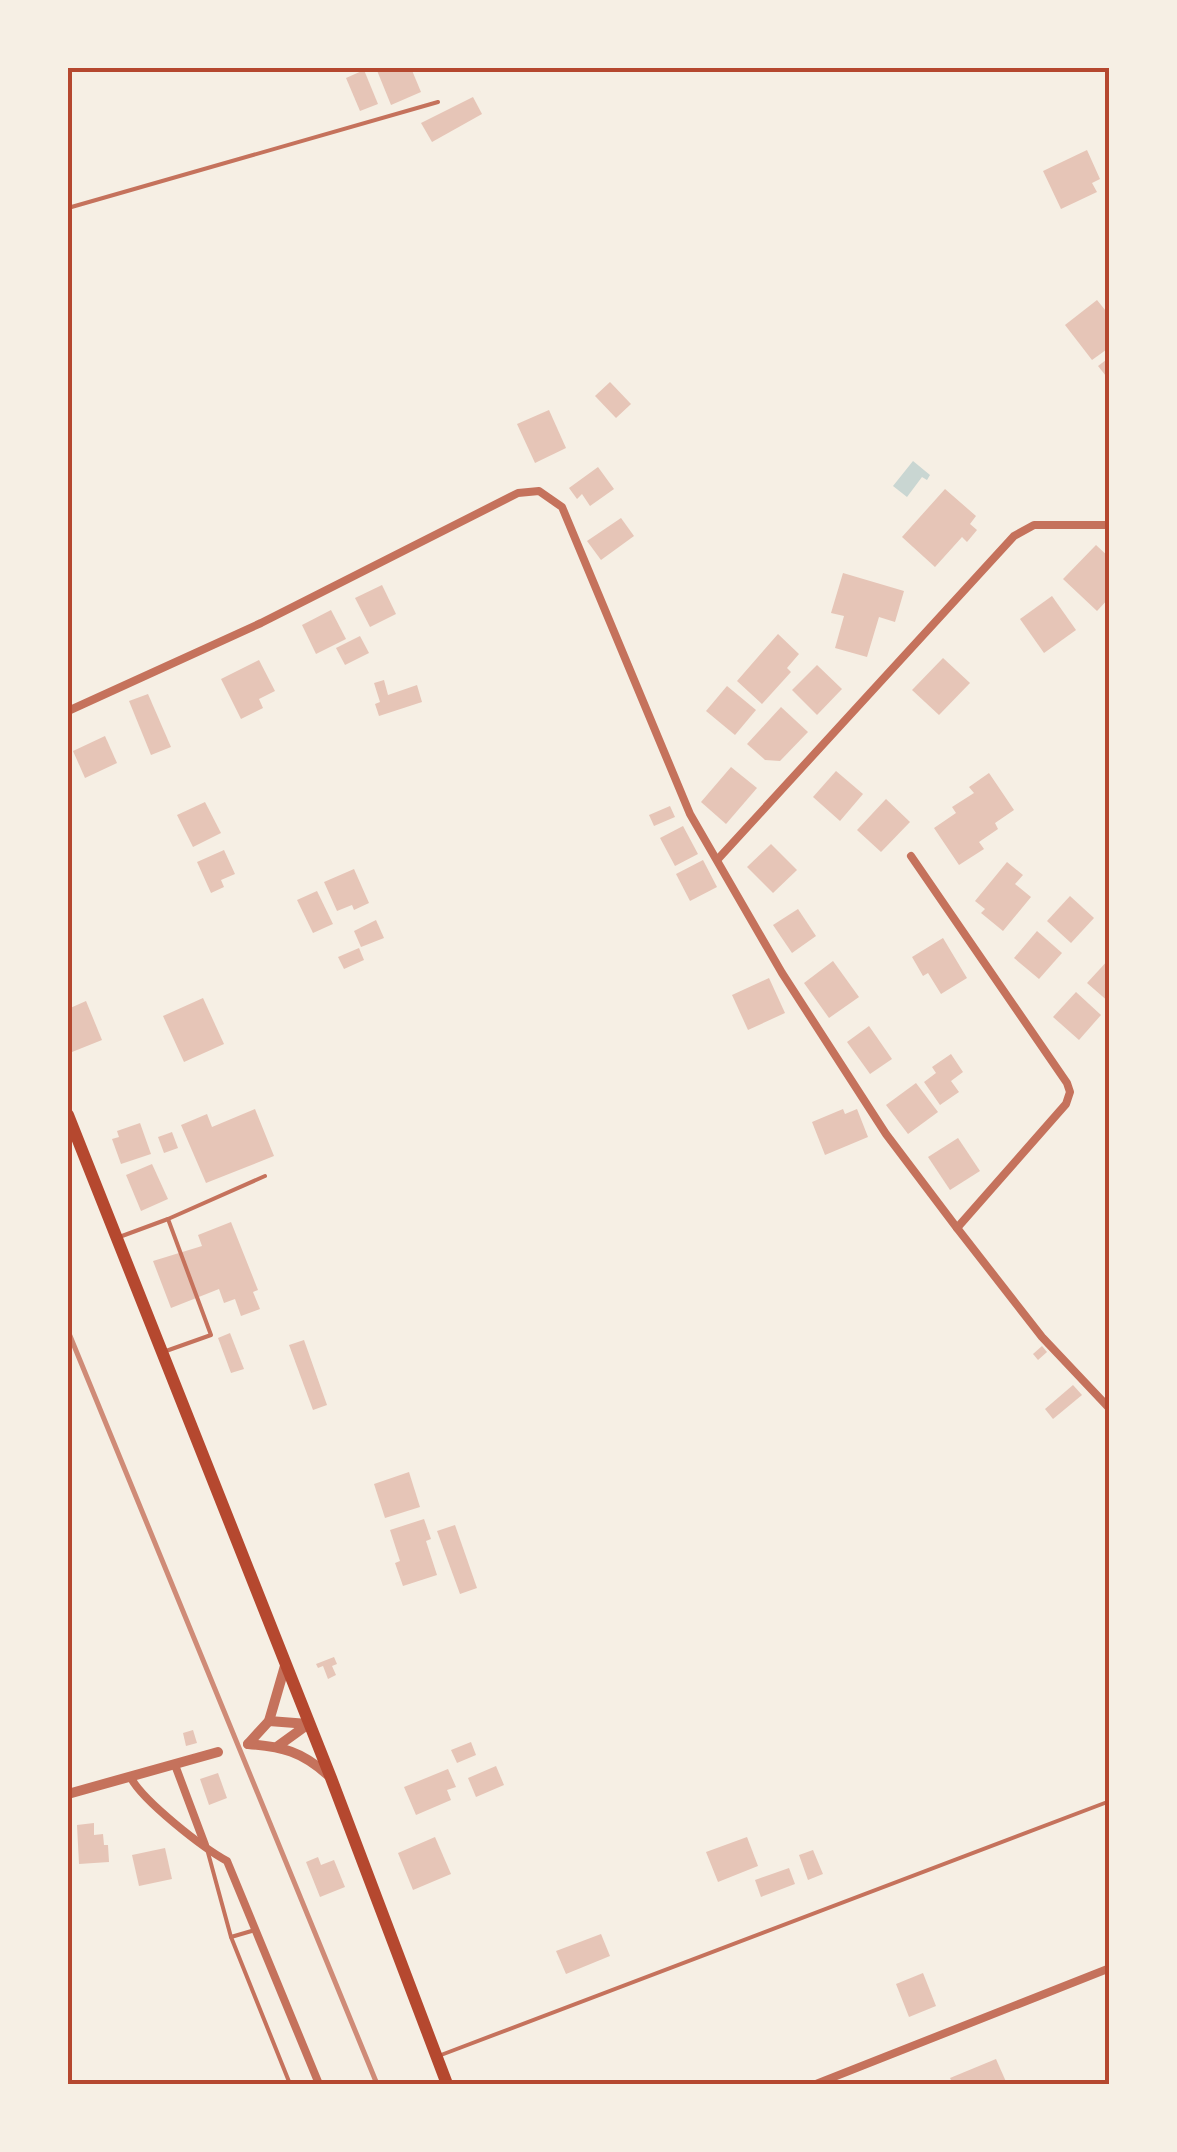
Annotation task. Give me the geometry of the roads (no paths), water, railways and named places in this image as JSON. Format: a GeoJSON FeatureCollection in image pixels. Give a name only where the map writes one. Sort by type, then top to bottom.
{"type":"FeatureCollection","features":[{"type":"Feature","properties":{"kind":"main road"},"geometry":{"type":"LineString","coordinates":[[68,1114],[331,1778],[447,2084]]}},
{"type":"Feature","properties":{"kind":"street"},"geometry":{"type":"LineString","coordinates":[[68,711],[261,623],[518,493],[539,491],[562,507],[690,814],[792,989],[886,1134],[957,1228],[1042,1337],[1110,1409]]}},
{"type":"Feature","properties":{"kind":"street"},"geometry":{"type":"LineString","coordinates":[[718,859],[1014,536],[1034,525],[1110,526]]}},
{"type":"Feature","properties":{"kind":"street"},"geometry":{"type":"LineString","coordinates":[[912,856],[1067,1082],[1070,1092],[1066,1104],[957,1228]]}},
{"type":"Feature","properties":{"kind":"street"},"geometry":{"type":"LineString","coordinates":[[285,1665],[268,1721],[248,1744],[278,1746],[308,1757],[331,1778]]}},
{"type":"Feature","properties":{"kind":"street"},"geometry":{"type":"LineString","coordinates":[[268,1721],[308,1724]]}},
{"type":"Feature","properties":{"kind":"street"},"geometry":{"type":"LineString","coordinates":[[278,1746],[308,1724]]}},
{"type":"Feature","properties":{"kind":"street"},"geometry":{"type":"LineString","coordinates":[[68,1794],[218,1752]]}},
{"type":"Feature","properties":{"kind":"street"},"geometry":{"type":"LineString","coordinates":[[176,1765],[207,1850]]}},
{"type":"Feature","properties":{"kind":"street"},"geometry":{"type":"LineString","coordinates":[[131,1778],[147,1799],[207,1850],[227,1861],[319,2084]]}},
{"type":"Feature","properties":{"kind":"street"},"geometry":{"type":"LineString","coordinates":[[816,2084],[1110,1968]]}},
{"type":"Feature","properties":{"kind":"lane"},"geometry":{"type":"LineString","coordinates":[[68,208],[438,102]]}},
{"type":"Feature","properties":{"kind":"lane"},"geometry":{"type":"LineString","coordinates":[[116,1238],[264,1176]]}},
{"type":"Feature","properties":{"kind":"lane"},"geometry":{"type":"LineString","coordinates":[[162,1352],[211,1335],[168,1219]]}},
{"type":"Feature","properties":{"kind":"lane"},"geometry":{"type":"LineString","coordinates":[[436,2057],[1110,1800]]}},
{"type":"Feature","properties":{"kind":"lane"},"geometry":{"type":"LineString","coordinates":[[207,1850],[230,1937],[290,2084]]}},
{"type":"Feature","properties":{"kind":"lane"},"geometry":{"type":"LineString","coordinates":[[230,1937],[257,1930]]}},
{"type":"Feature","properties":{"kind":"railway"},"geometry":{"type":"LineString","coordinates":[[68,1331],[377,2084]]}}]}
